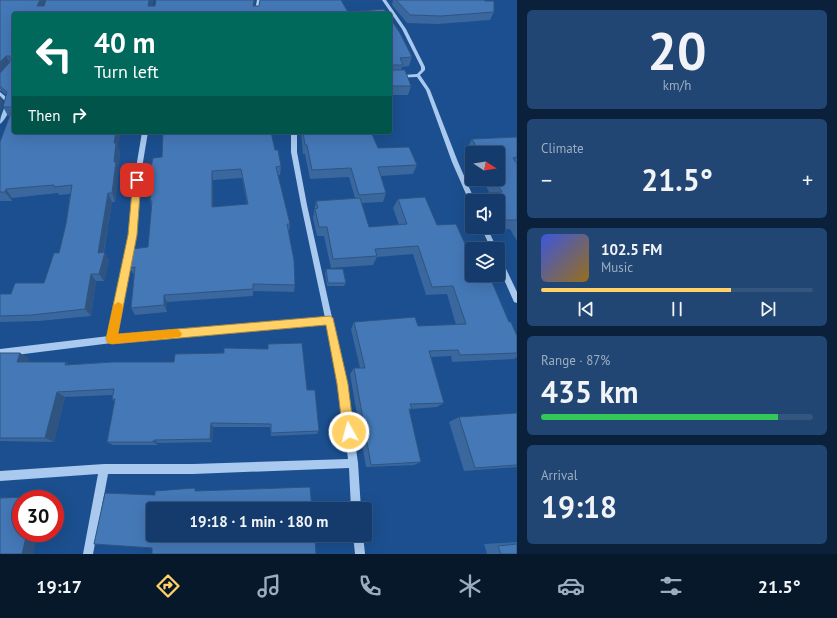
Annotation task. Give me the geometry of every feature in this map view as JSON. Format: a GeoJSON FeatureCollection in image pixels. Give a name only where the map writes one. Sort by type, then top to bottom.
{"type":"FeatureCollection","features":[{"type":"Feature","properties":{"kind":"street"},"geometry":{"type":"LineString","coordinates":[[257,12],[260,0]]}},
{"type":"Feature","properties":{"kind":"street"},"geometry":{"type":"LineString","coordinates":[[384,0],[404,29],[423,67],[423,70],[418,75],[392,77]]}},
{"type":"Feature","properties":{"kind":"street"},"geometry":{"type":"LineString","coordinates":[[418,75],[428,90],[455,162],[469,194]]}},
{"type":"Feature","properties":{"kind":"street"},"geometry":{"type":"LineString","coordinates":[[0,93],[8,100],[8,107],[0,122]]}},
{"type":"Feature","properties":{"kind":"street"},"geometry":{"type":"LineString","coordinates":[[112,339],[132,235],[137,180],[145,134]]}},
{"type":"Feature","properties":{"kind":"street"},"geometry":{"type":"LineString","coordinates":[[294,134],[294,152],[304,205],[343,384],[353,463],[356,502]]}},
{"type":"Feature","properties":{"kind":"street"},"geometry":{"type":"LineString","coordinates":[[505,273],[517,300]]}},
{"type":"Feature","properties":{"kind":"street"},"geometry":{"type":"LineString","coordinates":[[0,353],[112,339],[330,321]]}},
{"type":"Feature","properties":{"kind":"street"},"geometry":{"type":"LineString","coordinates":[[0,476],[104,469],[193,469],[353,463]]}},
{"type":"Feature","properties":{"kind":"street"},"geometry":{"type":"LineString","coordinates":[[88,554],[104,469]]}},
{"type":"Feature","properties":{"kind":"street"},"geometry":{"type":"LineString","coordinates":[[359,542],[360,554]]}},
{"type":"Feature","properties":{"kind":"building"},"geometry":{"type":"Polygon","coordinates":[[[0,0],[40,0],[37,6],[44,6],[46,0],[149,0],[148,6],[155,6],[156,0],[254,0],[253,6],[259,6],[260,0],[341,0],[348,12],[12,12],[12,107],[3,107],[7,92],[0,86],[0,73],[10,62],[10,56],[6,56],[0,62],[0,0]]]}},
{"type":"Feature","properties":{"kind":"building"},"geometry":{"type":"Polygon","coordinates":[[[396,0],[494,1],[494,12],[441,16],[410,15],[396,0]]]}},
{"type":"Feature","properties":{"kind":"building"},"geometry":{"type":"Polygon","coordinates":[[[384,9],[386,12],[348,12],[384,9]]]}},
{"type":"Feature","properties":{"kind":"building"},"geometry":{"type":"Polygon","coordinates":[[[392,21],[412,57],[400,58],[403,65],[392,66],[392,21]]]}},
{"type":"Feature","properties":{"kind":"building"},"geometry":{"type":"Polygon","coordinates":[[[392,68],[393,70],[405,70],[411,86],[392,86],[392,68]]]}},
{"type":"Feature","properties":{"kind":"building"},"geometry":{"type":"Polygon","coordinates":[[[12,110],[12,134],[116,134],[114,162],[116,162],[112,193],[108,193],[98,253],[105,252],[99,274],[91,274],[85,309],[32,315],[0,316],[0,294],[11,294],[15,283],[44,283],[54,253],[59,253],[66,224],[72,185],[6,189],[5,192],[0,192],[0,142],[12,110]]]}},
{"type":"Feature","properties":{"kind":"building"},"geometry":{"type":"Polygon","coordinates":[[[163,134],[271,134],[275,150],[278,150],[281,166],[276,167],[290,224],[287,224],[294,260],[295,285],[253,284],[253,289],[164,295],[164,305],[131,308],[135,267],[130,268],[132,249],[148,247],[152,201],[150,201],[153,176],[149,177],[153,158],[162,157],[163,134]],[[241,169],[212,171],[212,207],[248,204],[241,169]]]}},
{"type":"Feature","properties":{"kind":"building"},"geometry":{"type":"Polygon","coordinates":[[[303,134],[372,134],[378,148],[409,147],[417,165],[378,167],[386,193],[359,195],[351,168],[312,170],[307,145],[305,145],[303,134]]]}},
{"type":"Feature","properties":{"kind":"building"},"geometry":{"type":"Polygon","coordinates":[[[517,137],[517,157],[513,158],[517,164],[517,220],[505,220],[505,194],[489,193],[502,192],[498,186],[505,186],[505,146],[476,146],[472,139],[517,137]]]}},
{"type":"Feature","properties":{"kind":"building"},"geometry":{"type":"Polygon","coordinates":[[[425,197],[437,225],[456,224],[465,244],[465,282],[492,282],[509,322],[511,322],[517,336],[517,353],[460,355],[458,350],[429,351],[444,403],[410,404],[412,409],[409,409],[421,462],[371,465],[354,368],[365,368],[354,322],[415,317],[418,326],[466,324],[453,286],[432,287],[418,246],[375,249],[377,256],[333,259],[327,227],[319,227],[315,209],[318,208],[316,201],[360,198],[369,227],[407,224],[398,199],[425,197]]]}},
{"type":"Feature","properties":{"kind":"building"},"geometry":{"type":"Polygon","coordinates":[[[326,269],[343,269],[346,283],[328,283],[326,269]]]}},
{"type":"Feature","properties":{"kind":"building"},"geometry":{"type":"Polygon","coordinates":[[[302,343],[307,390],[315,390],[319,431],[271,433],[271,424],[211,423],[210,439],[154,440],[153,442],[107,442],[115,399],[112,399],[114,389],[57,392],[45,438],[0,438],[0,353],[20,353],[17,362],[66,362],[65,365],[113,362],[174,362],[175,354],[224,353],[224,348],[268,349],[268,344],[302,343]]]}},
{"type":"Feature","properties":{"kind":"building"},"geometry":{"type":"Polygon","coordinates":[[[517,413],[517,465],[475,468],[459,417],[517,413]]]}},
{"type":"Feature","properties":{"kind":"building"},"geometry":{"type":"Polygon","coordinates":[[[310,487],[311,502],[146,502],[146,542],[315,542],[316,554],[152,554],[152,548],[94,544],[105,493],[155,495],[155,491],[195,488],[195,491],[310,487]]]}},
{"type":"Feature","properties":{"kind":"building"},"geometry":{"type":"Polygon","coordinates":[[[0,498],[12,498],[12,542],[25,542],[22,554],[0,554],[0,498]]]}},
{"type":"Feature","properties":{"kind":"building"},"geometry":{"type":"Polygon","coordinates":[[[517,544],[517,554],[501,554],[498,546],[517,544]]]}},
{"type":"Feature","properties":{"kind":"slow traffic"},"geometry":{"type":"LineString","coordinates":[[118,307],[112,339],[177,334]]}},
{"type":"Feature","properties":{"kind":"route"},"geometry":{"type":"LineString","coordinates":[[137,180],[132,235],[112,339],[330,321],[343,384],[349,432]]}}]}
